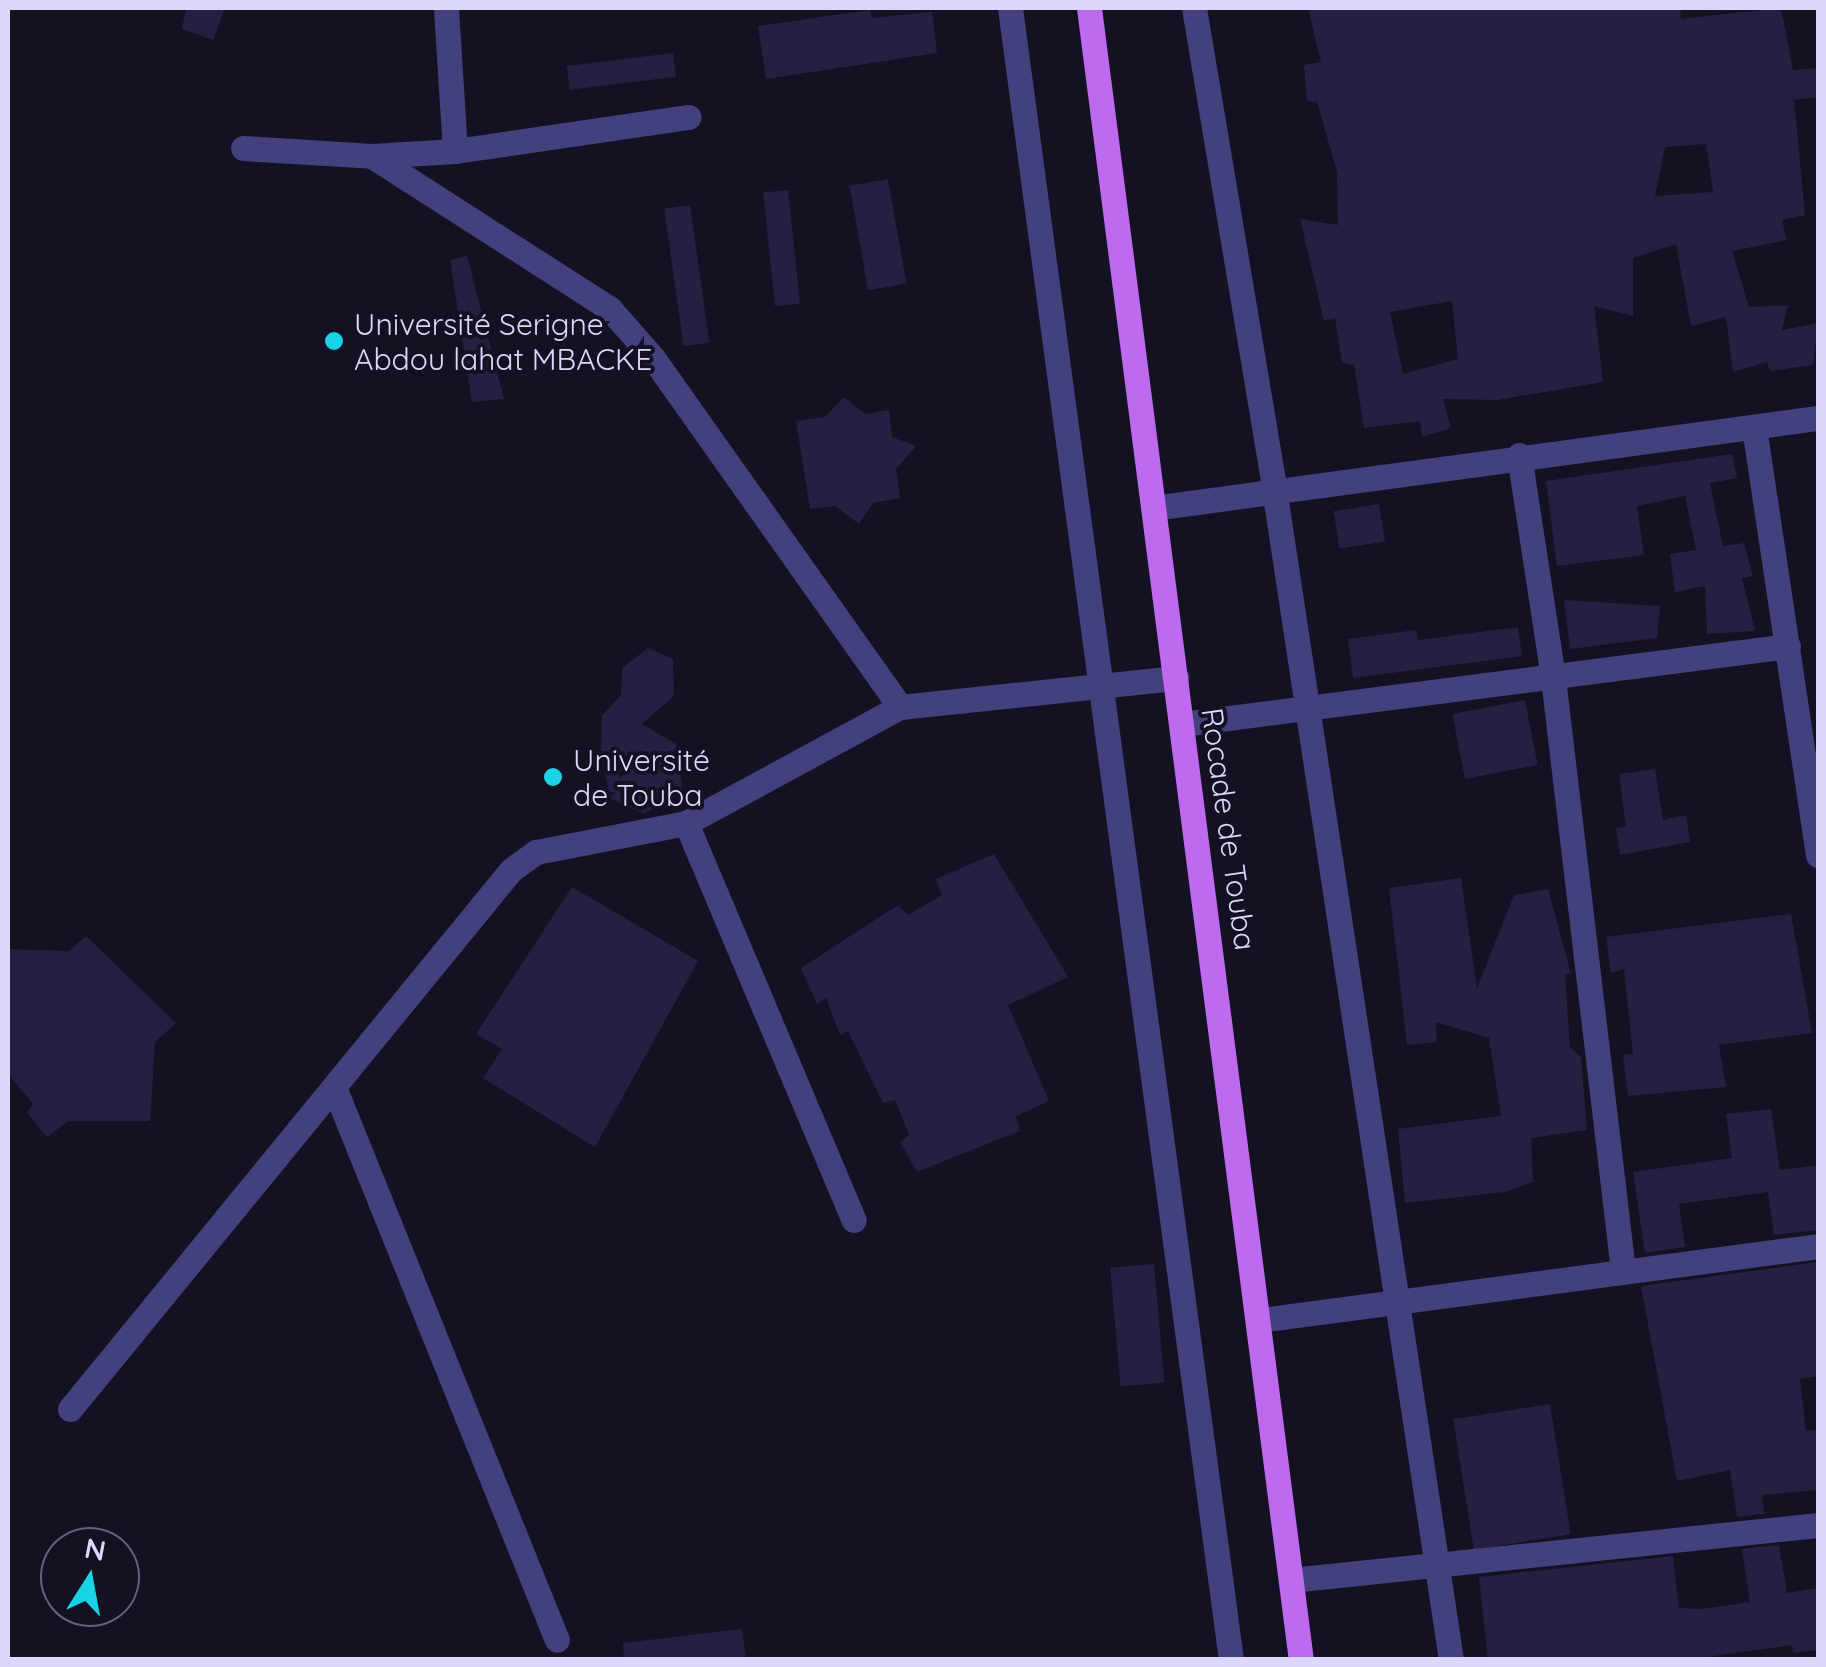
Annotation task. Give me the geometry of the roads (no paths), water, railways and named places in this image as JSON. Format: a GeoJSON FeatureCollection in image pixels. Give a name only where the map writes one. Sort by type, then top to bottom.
{"type":"FeatureCollection","features":[{"type":"Feature","properties":{"kind":"main road","name":"Rocade de Touba"},"geometry":{"type":"LineString","coordinates":[[1089,8],[1301,1660]]}},
{"type":"Feature","properties":{"kind":"street"},"geometry":{"type":"LineString","coordinates":[[446,8],[455,152]]}},
{"type":"Feature","properties":{"kind":"street"},"geometry":{"type":"LineString","coordinates":[[1010,8],[1232,1660]]}},
{"type":"Feature","properties":{"kind":"street"},"geometry":{"type":"LineString","coordinates":[[1194,8],[1274,488],[1451,1660]]}},
{"type":"Feature","properties":{"kind":"street"},"geometry":{"type":"LineString","coordinates":[[243,148],[372,156],[455,152],[689,117]]}},
{"type":"Feature","properties":{"kind":"street"},"geometry":{"type":"LineString","coordinates":[[372,156],[610,309],[652,358],[900,707]]}},
{"type":"Feature","properties":{"kind":"street"},"geometry":{"type":"LineString","coordinates":[[1153,508],[1274,488],[1818,418]]}},
{"type":"Feature","properties":{"kind":"street"},"geometry":{"type":"LineString","coordinates":[[1754,427],[1788,646],[1812,759],[1818,855]]}},
{"type":"Feature","properties":{"kind":"street"},"geometry":{"type":"LineString","coordinates":[[1519,455],[1553,678],[1623,1270]]}},
{"type":"Feature","properties":{"kind":"street"},"geometry":{"type":"LineString","coordinates":[[1182,724],[1305,712],[1788,646]]}},
{"type":"Feature","properties":{"kind":"street"},"geometry":{"type":"LineString","coordinates":[[70,1410],[510,870],[536,852],[686,822],[900,707],[1176,678]]}},
{"type":"Feature","properties":{"kind":"street"},"geometry":{"type":"LineString","coordinates":[[686,822],[854,1220]]}},
{"type":"Feature","properties":{"kind":"street"},"geometry":{"type":"LineString","coordinates":[[334,1088],[557,1640]]}},
{"type":"Feature","properties":{"kind":"street"},"geometry":{"type":"LineString","coordinates":[[1260,1320],[1818,1246]]}},
{"type":"Feature","properties":{"kind":"street"},"geometry":{"type":"LineString","coordinates":[[1291,1580],[1818,1525]]}},
{"type":"Feature","properties":{"kind":"place","name":"Université Serigne Abdou lahat MBACKE"},"geometry":{"type":"Point","coordinates":[334,341]}},
{"type":"Feature","properties":{"kind":"place","name":"Université de Touba"},"geometry":{"type":"Point","coordinates":[553,777]}}]}
